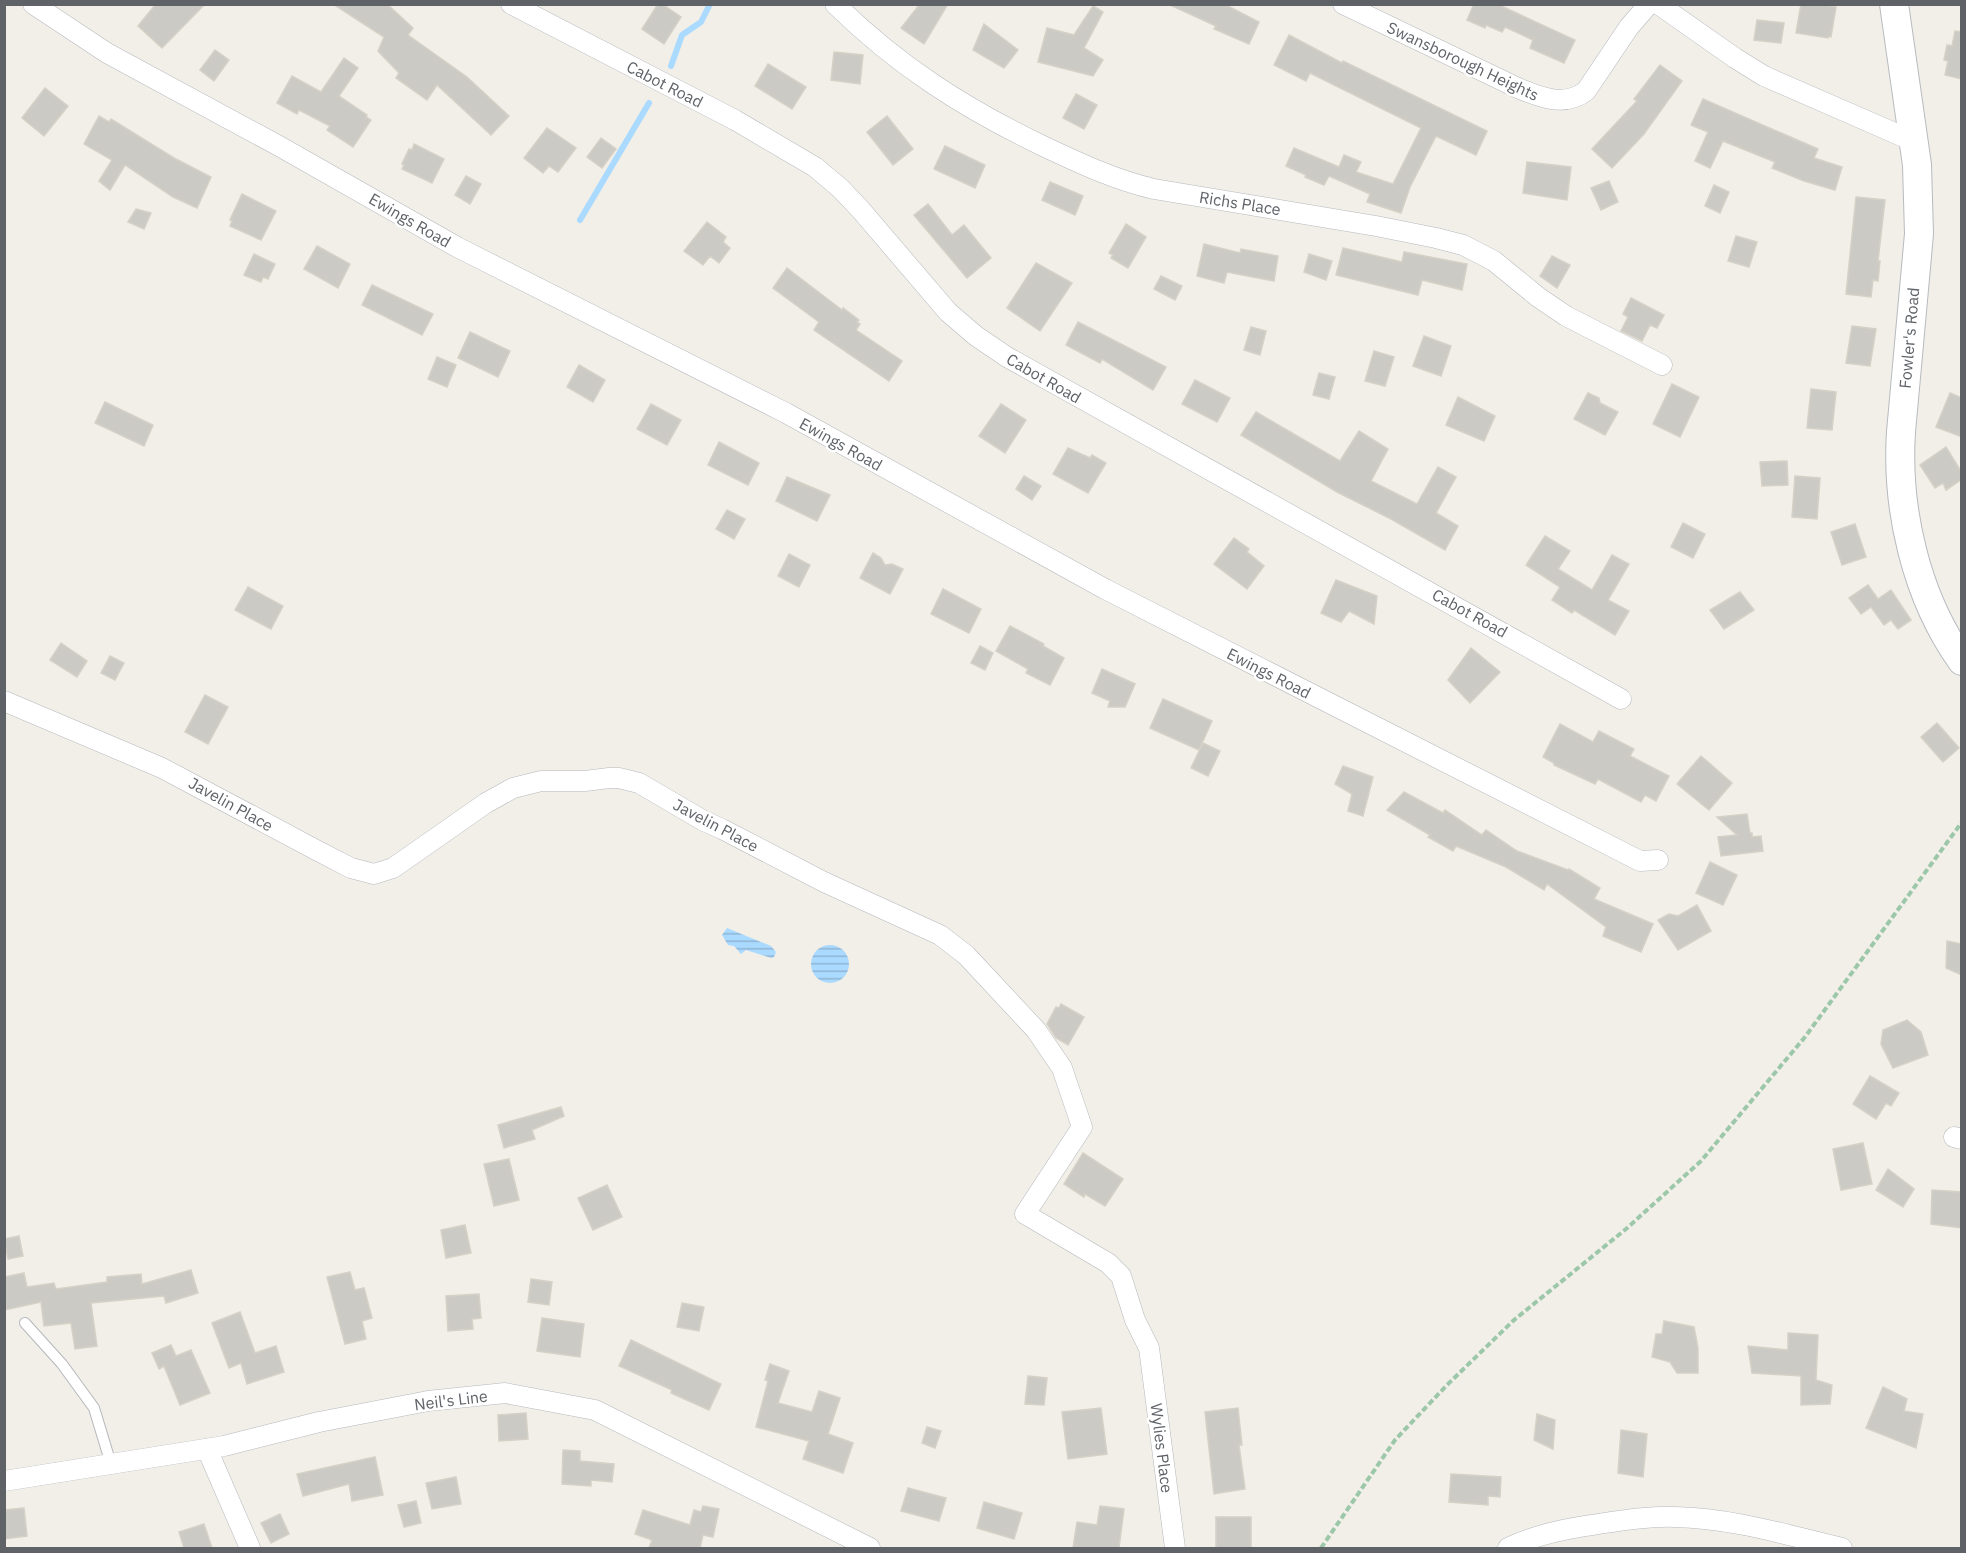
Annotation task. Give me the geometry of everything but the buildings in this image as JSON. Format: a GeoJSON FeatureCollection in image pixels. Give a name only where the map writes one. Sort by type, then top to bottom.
{"type":"FeatureCollection","features":[{"type":"Feature","properties":{"kind":"street","name":"Ewings Road"},"geometry":{"type":"LineString","coordinates":[[33,4],[107,53],[279,146],[457,247],[786,413],[1106,589],[1640,861],[1658,860]]}},
{"type":"Feature","properties":{"kind":"street","name":"Cabot Road"},"geometry":{"type":"LineString","coordinates":[[511,4],[735,120],[815,167],[860,209],[948,312],[976,336],[1007,357],[1621,699]]}},
{"type":"Feature","properties":{"kind":"street","name":"Richs Place"},"geometry":{"type":"LineString","coordinates":[[835,4],[872,39],[943,93],[999,125],[1088,167],[1120,180],[1154,189],[1429,236],[1475,250],[1494,261],[1538,297],[1566,316],[1662,365]]}},
{"type":"Feature","properties":{"kind":"street","name":"Swansborough Heights"},"geometry":{"type":"LineString","coordinates":[[1343,4],[1520,89],[1557,100],[1578,97],[1586,91],[1629,27],[1649,4]]}},
{"type":"Feature","properties":{"kind":"street"},"geometry":{"type":"LineString","coordinates":[[1658,4],[1764,76],[1913,141]]}},
{"type":"Feature","properties":{"kind":"street","name":"Fowler's Road"},"geometry":{"type":"LineString","coordinates":[[1894,4],[1913,141],[1918,188],[1919,234],[1901,432],[1900,480],[1906,519],[1921,576],[1950,644],[1962,661]]}},
{"type":"Feature","properties":{"kind":"street","name":"Javelin Place"},"geometry":{"type":"LineString","coordinates":[[4,702],[162,768],[318,851],[363,872],[374,873],[393,868],[486,803],[513,788],[541,781],[619,778],[650,788],[704,822],[723,829],[824,882],[940,935],[966,955],[1036,1030],[1062,1068],[1082,1127],[1026,1214],[1108,1263],[1121,1276],[1135,1320],[1149,1348]]}},
{"type":"Feature","properties":{"kind":"street","name":"Wylies Place"},"geometry":{"type":"LineString","coordinates":[[1149,1348],[1175,1548]]}},
{"type":"Feature","properties":{"kind":"street","name":"Neil's Line"},"geometry":{"type":"LineString","coordinates":[[4,1481],[207,1449],[319,1422],[406,1405],[505,1393],[595,1410],[870,1548]]}},
{"type":"Feature","properties":{"kind":"street"},"geometry":{"type":"LineString","coordinates":[[207,1449],[250,1548]]}},
{"type":"Feature","properties":{"kind":"street"},"geometry":{"type":"LineString","coordinates":[[1508,1548],[1531,1538],[1565,1529],[1631,1519],[1673,1517],[1735,1524],[1842,1548]]}},
{"type":"Feature","properties":{"kind":"lane"},"geometry":{"type":"LineString","coordinates":[[25,1323],[62,1364],[94,1408],[111,1464]]}},
{"type":"Feature","properties":{"kind":"path"},"geometry":{"type":"LineString","coordinates":[[1321,1548],[1395,1440],[1448,1385],[1514,1320],[1626,1229],[1701,1161],[1805,1037],[1962,822]]}},
{"type":"Feature","properties":{"kind":"water"},"geometry":{"type":"Polygon","coordinates":[[[727,928],[771,946],[776,952],[774,957],[746,950],[741,954],[734,946],[728,945],[722,935],[727,928]]]}},
{"type":"Feature","properties":{"kind":"water"},"geometry":{"type":"Polygon","coordinates":[[[830,945],[843,951],[849,964],[843,977],[830,983],[817,977],[811,964],[817,951],[830,945]]]}},
{"type":"Feature","properties":{"kind":"waterway"},"geometry":{"type":"LineString","coordinates":[[671,66],[682,35],[701,22],[710,4]]}},
{"type":"Feature","properties":{"kind":"waterway"},"geometry":{"type":"LineString","coordinates":[[580,220],[649,103]]}}]}
